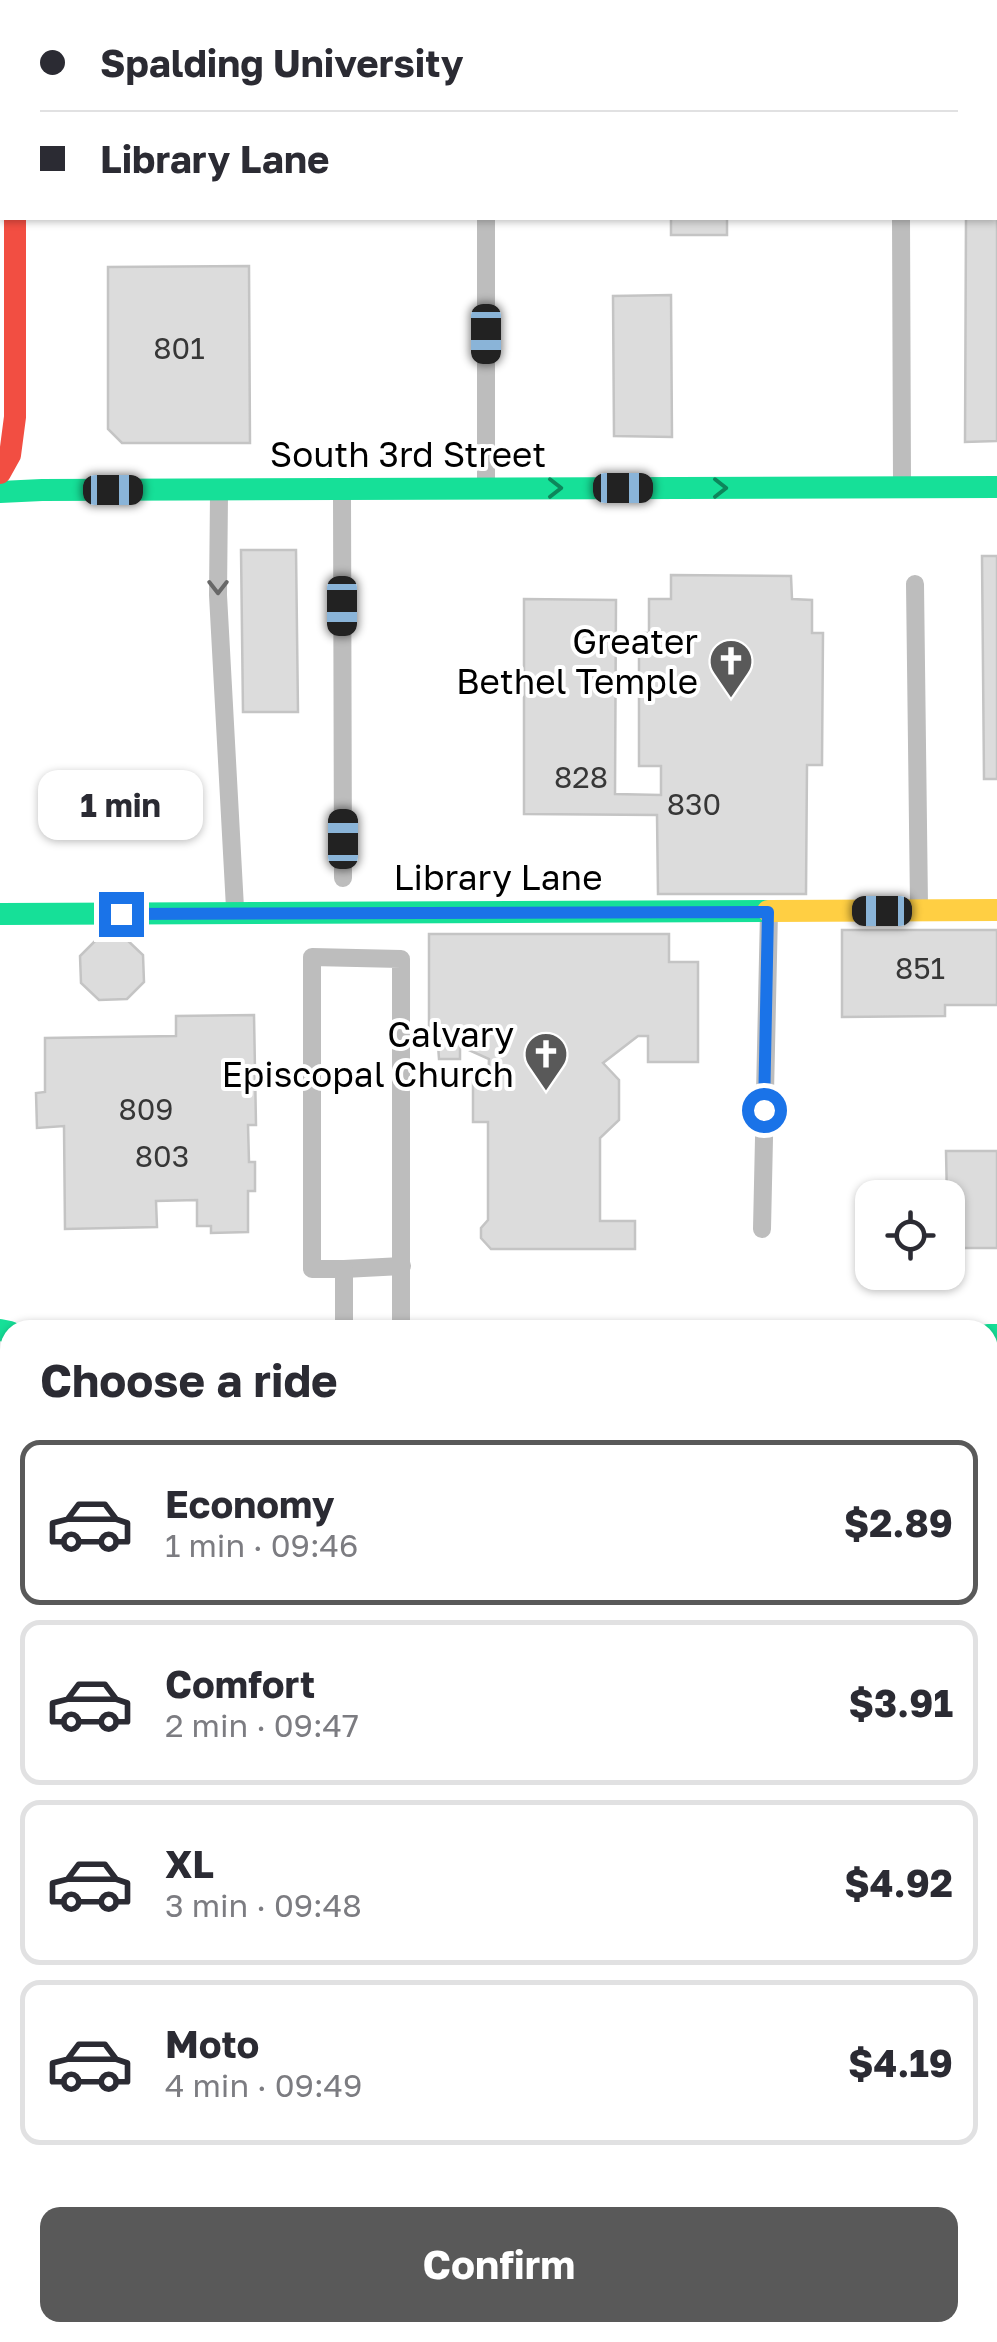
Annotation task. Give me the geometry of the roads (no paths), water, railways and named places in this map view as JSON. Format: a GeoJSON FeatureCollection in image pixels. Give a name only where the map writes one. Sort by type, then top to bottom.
{"type":"FeatureCollection","features":[{"type":"Feature","properties":{"kind":"street"},"geometry":{"type":"LineString","coordinates":[[0,473],[10,455],[14,417],[14,220]]}},
{"type":"Feature","properties":{"kind":"street","name":"South 3rd Street"},"geometry":{"type":"LineString","coordinates":[[0,492],[997,488]]}},
{"type":"Feature","properties":{"kind":"street","name":"Library Lane"},"geometry":{"type":"LineString","coordinates":[[0,914],[997,910]]}},
{"type":"Feature","properties":{"kind":"street"},"geometry":{"type":"LineString","coordinates":[[0,1961],[0,2182]]}},
{"type":"Feature","properties":{"kind":"lane"},"geometry":{"type":"LineString","coordinates":[[486,220],[486,488]]}},
{"type":"Feature","properties":{"kind":"lane"},"geometry":{"type":"LineString","coordinates":[[901,220],[902,488]]}},
{"type":"Feature","properties":{"kind":"lane"},"geometry":{"type":"LineString","coordinates":[[218,489],[218,595],[235,913]]}},
{"type":"Feature","properties":{"kind":"lane"},"geometry":{"type":"LineString","coordinates":[[342,489],[343,878]]}},
{"type":"Feature","properties":{"kind":"lane"},"geometry":{"type":"LineString","coordinates":[[915,584],[920,911]]}},
{"type":"Feature","properties":{"kind":"lane"},"geometry":{"type":"LineString","coordinates":[[762,1229],[768,912]]}},
{"type":"Feature","properties":{"kind":"lane"},"geometry":{"type":"LineString","coordinates":[[402,1266],[312,1269],[312,957],[401,960],[402,1266],[402,1320]]}},
{"type":"Feature","properties":{"kind":"lane"},"geometry":{"type":"LineString","coordinates":[[344,1269],[344,1320]]}},
{"type":"Feature","properties":{"kind":"place","name":"Greater Bethel Temple"},"geometry":{"type":"Point","coordinates":[731,699]}},
{"type":"Feature","properties":{"kind":"place","name":"Calvary Episcopal Church"},"geometry":{"type":"Point","coordinates":[546,1092]}}]}
